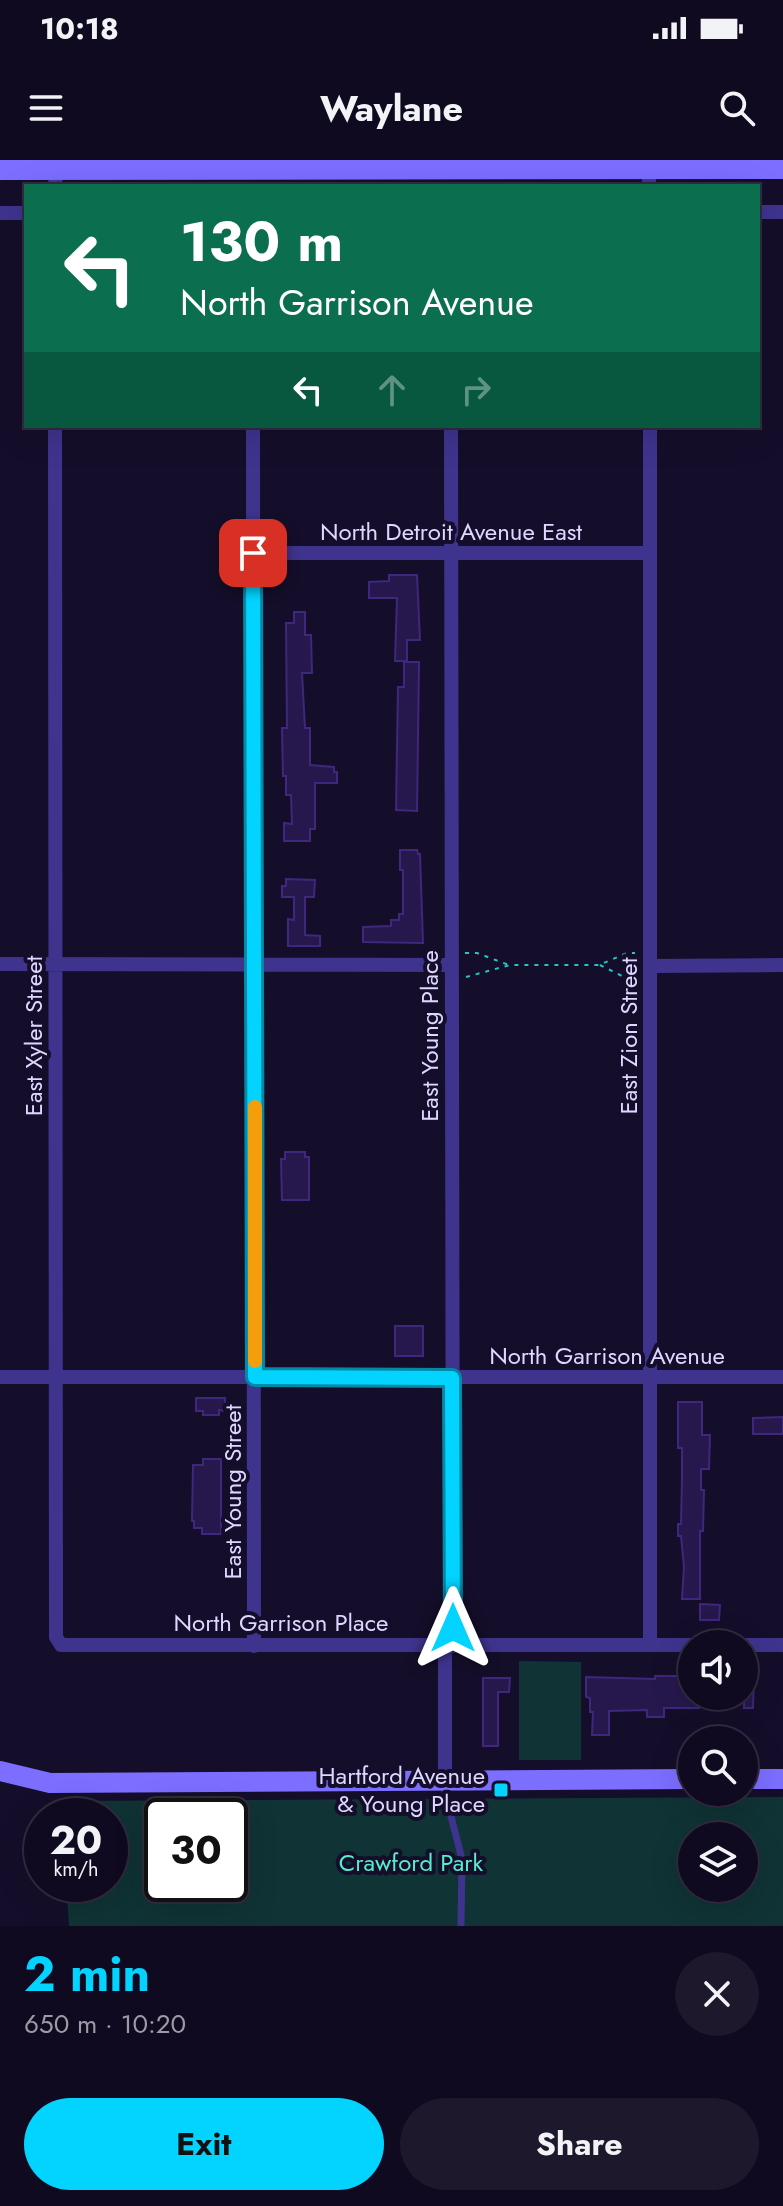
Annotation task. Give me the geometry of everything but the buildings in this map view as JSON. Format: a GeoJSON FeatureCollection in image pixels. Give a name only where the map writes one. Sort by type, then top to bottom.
{"type":"FeatureCollection","features":[{"type":"Feature","properties":{"kind":"main road"},"geometry":{"type":"LineString","coordinates":[[0,170],[56,178],[146,165],[649,172],[783,169]]}},
{"type":"Feature","properties":{"kind":"main road"},"geometry":{"type":"LineString","coordinates":[[0,1771],[50,1783],[678,1779]]}},
{"type":"Feature","properties":{"kind":"main road"},"geometry":{"type":"LineString","coordinates":[[758,1779],[783,1779]]}},
{"type":"Feature","properties":{"kind":"street"},"geometry":{"type":"LineString","coordinates":[[760,212],[783,212]]}},
{"type":"Feature","properties":{"kind":"street"},"geometry":{"type":"LineString","coordinates":[[0,213],[24,213]]}},
{"type":"Feature","properties":{"kind":"street","name":"East Xyler Street"},"geometry":{"type":"LineString","coordinates":[[55,428],[55,1629],[61,1645]]}},
{"type":"Feature","properties":{"kind":"street","name":"East Young Street"},"geometry":{"type":"LineString","coordinates":[[253,428],[254,1646]]}},
{"type":"Feature","properties":{"kind":"street","name":"East Young Place"},"geometry":{"type":"LineString","coordinates":[[445,1779],[452,1378],[451,428]]}},
{"type":"Feature","properties":{"kind":"street","name":"East Zion Street"},"geometry":{"type":"LineString","coordinates":[[650,428],[650,1645]]}},
{"type":"Feature","properties":{"kind":"street","name":"North Detroit Avenue East"},"geometry":{"type":"LineString","coordinates":[[253,553],[650,553]]}},
{"type":"Feature","properties":{"kind":"street"},"geometry":{"type":"LineString","coordinates":[[0,964],[452,965]]}},
{"type":"Feature","properties":{"kind":"street"},"geometry":{"type":"LineString","coordinates":[[651,966],[783,965]]}},
{"type":"Feature","properties":{"kind":"street","name":"North Garrison Avenue"},"geometry":{"type":"LineString","coordinates":[[0,1377],[783,1377]]}},
{"type":"Feature","properties":{"kind":"street","name":"North Garrison Place"},"geometry":{"type":"LineString","coordinates":[[61,1645],[678,1645]]}},
{"type":"Feature","properties":{"kind":"street"},"geometry":{"type":"LineString","coordinates":[[758,1645],[783,1645]]}},
{"type":"Feature","properties":{"kind":"lane"},"geometry":{"type":"LineString","coordinates":[[445,1779],[445,1793],[462,1859],[461,1926]]}},
{"type":"Feature","properties":{"kind":"path"},"geometry":{"type":"LineString","coordinates":[[477,953],[510,965]]}},
{"type":"Feature","properties":{"kind":"path"},"geometry":{"type":"LineString","coordinates":[[473,977],[510,965],[599,965],[627,953]]}},
{"type":"Feature","properties":{"kind":"path"},"geometry":{"type":"LineString","coordinates":[[599,965],[624,977]]}},
{"type":"Feature","properties":{"kind":"green space"},"geometry":{"type":"Polygon","coordinates":[[[519,1661],[581,1662],[581,1760],[519,1760],[519,1661]]]}},
{"type":"Feature","properties":{"kind":"green space","name":"Crawford Park"},"geometry":{"type":"Polygon","coordinates":[[[758,1797],[783,1797],[783,1926],[69,1926],[67,1902],[128,1902],[128,1801],[144,1801],[144,1902],[248,1902],[248,1800],[678,1798],[678,1806],[758,1806],[758,1797]]]}},
{"type":"Feature","properties":{"kind":"slow traffic"},"geometry":{"type":"LineString","coordinates":[[255,1107],[255,1361]]}},
{"type":"Feature","properties":{"kind":"place","name":"Hartford Avenue & Young Place"},"geometry":{"type":"Point","coordinates":[501,1790]}},
{"type":"Feature","properties":{"kind":"route"},"geometry":{"type":"LineString","coordinates":[[253,553],[255,1377],[452,1378],[453,1628]]}}]}
